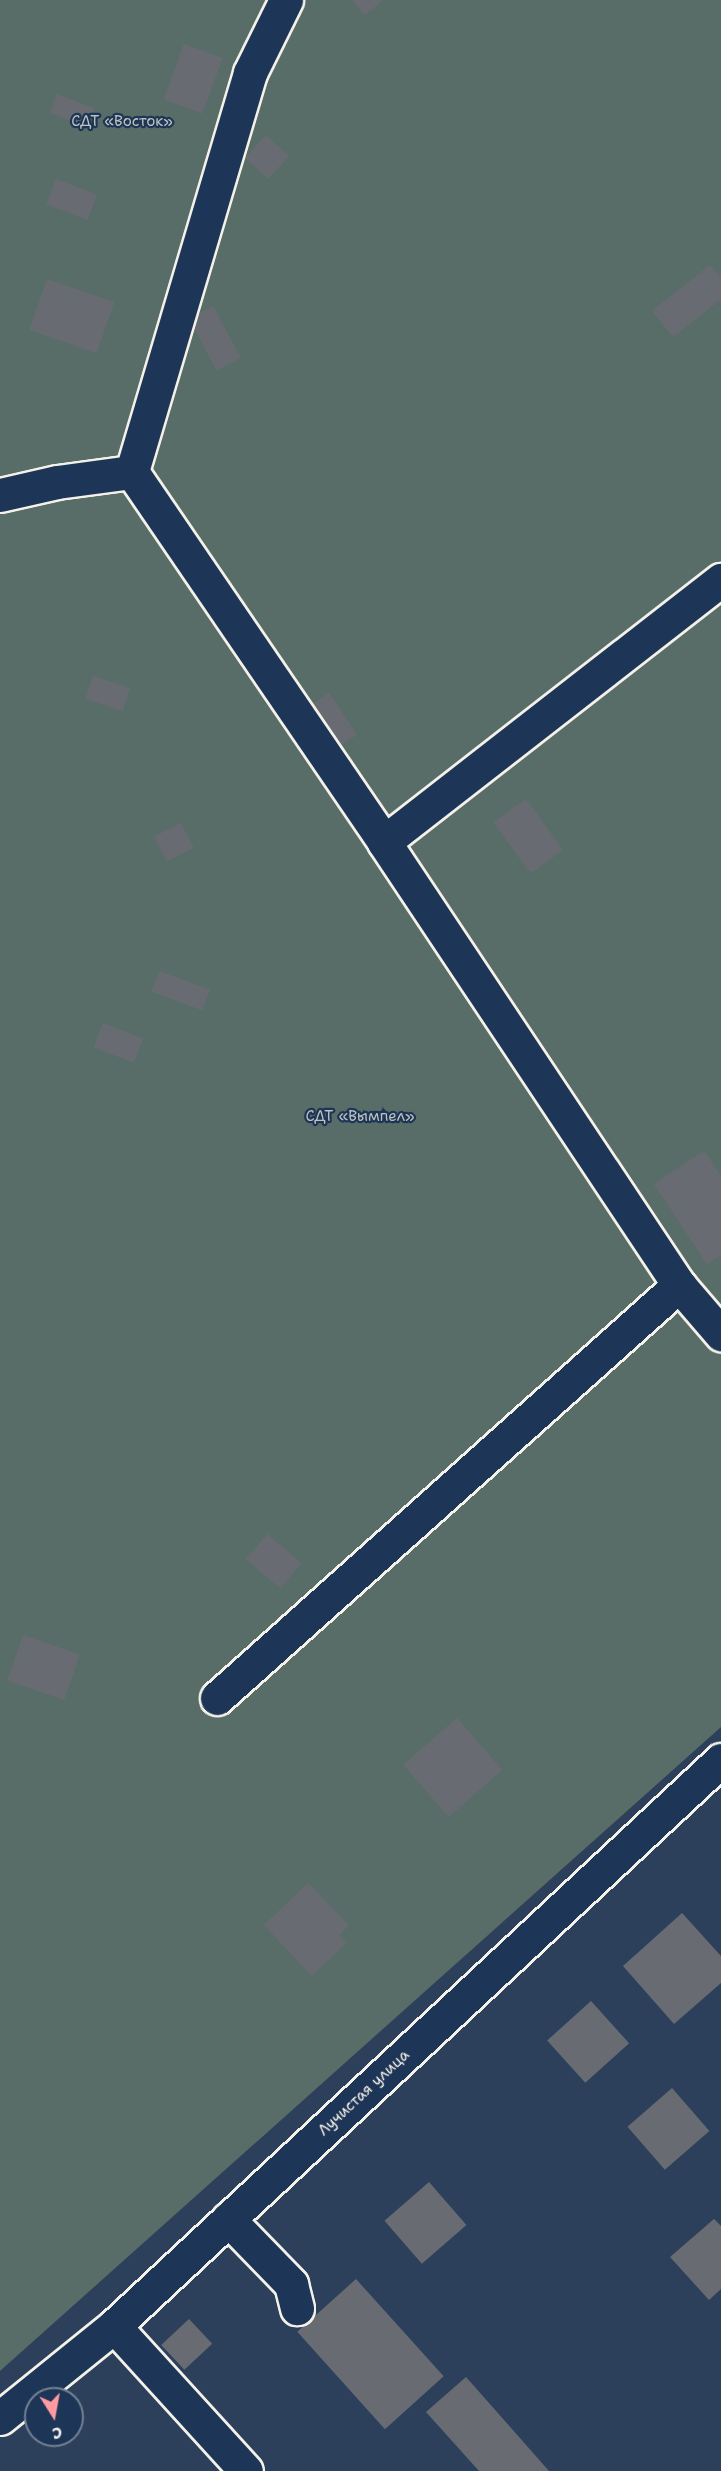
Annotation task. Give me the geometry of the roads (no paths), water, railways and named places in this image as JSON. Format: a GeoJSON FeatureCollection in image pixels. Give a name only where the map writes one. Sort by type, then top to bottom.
{"type":"FeatureCollection","features":[{"type":"Feature","properties":{"kind":"street"},"geometry":{"type":"LineString","coordinates":[[132,472],[250,73],[286,0]]}},
{"type":"Feature","properties":{"kind":"street"},"geometry":{"type":"LineString","coordinates":[[0,495],[57,482],[132,472]]}},
{"type":"Feature","properties":{"kind":"street"},"geometry":{"type":"LineString","coordinates":[[132,472],[384,842],[679,1285],[721,1334]]}},
{"type":"Feature","properties":{"kind":"street"},"geometry":{"type":"LineString","coordinates":[[384,842],[721,580]]}},
{"type":"Feature","properties":{"kind":"street"},"geometry":{"type":"LineString","coordinates":[[217,1698],[679,1285]]}},
{"type":"Feature","properties":{"kind":"street","name":"Лучистая улица"},"geometry":{"type":"LineString","coordinates":[[0,2418],[114,2326],[721,1760]]}},
{"type":"Feature","properties":{"kind":"street"},"geometry":{"type":"LineString","coordinates":[[228,2219],[291,2284],[297,2308]]}},
{"type":"Feature","properties":{"kind":"street"},"geometry":{"type":"LineString","coordinates":[[114,2326],[246,2471]]}},
{"type":"Feature","properties":{"kind":"park label","name":"СДТ «Восток»"},"geometry":{"type":"Point","coordinates":[122,122]}},
{"type":"Feature","properties":{"kind":"park label","name":"СДТ «Вымпел»"},"geometry":{"type":"Point","coordinates":[360,1117]}}]}
